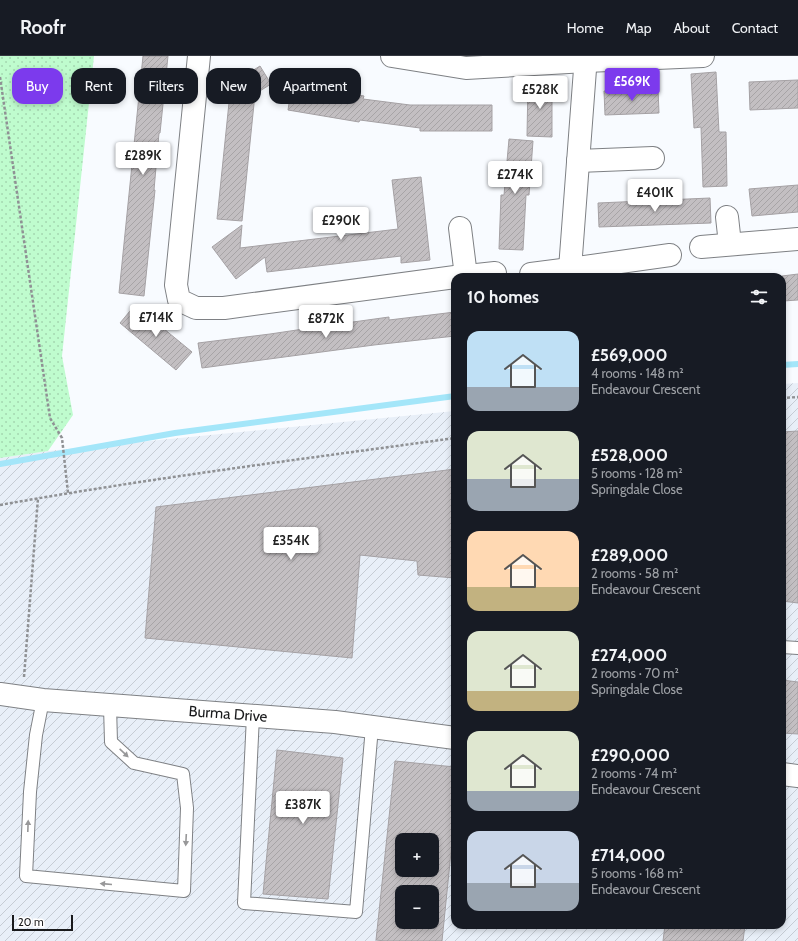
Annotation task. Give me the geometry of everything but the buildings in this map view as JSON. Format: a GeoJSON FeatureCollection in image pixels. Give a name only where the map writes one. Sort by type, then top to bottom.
{"type":"FeatureCollection","features":[{"type":"Feature","properties":{"kind":"street"},"geometry":{"type":"LineString","coordinates":[[199,56],[176,285],[179,300],[196,308],[224,308],[451,278]]}},
{"type":"Feature","properties":{"kind":"street"},"geometry":{"type":"LineString","coordinates":[[392,56],[466,68],[586,58],[703,56]]}},
{"type":"Feature","properties":{"kind":"street"},"geometry":{"type":"LineString","coordinates":[[570,269],[586,58]]}},
{"type":"Feature","properties":{"kind":"street"},"geometry":{"type":"LineString","coordinates":[[578,161],[654,158]]}},
{"type":"Feature","properties":{"kind":"street"},"geometry":{"type":"LineString","coordinates":[[727,217],[730,244]]}},
{"type":"Feature","properties":{"kind":"street"},"geometry":{"type":"LineString","coordinates":[[460,228],[460,273]]}},
{"type":"Feature","properties":{"kind":"street"},"geometry":{"type":"LineString","coordinates":[[701,247],[798,239]]}},
{"type":"Feature","properties":{"kind":"street"},"geometry":{"type":"LineString","coordinates":[[539,273],[670,255]]}},
{"type":"Feature","properties":{"kind":"street","name":"Burma Drive"},"geometry":{"type":"LineString","coordinates":[[0,694],[33,699],[110,706],[335,722],[451,737]]}},
{"type":"Feature","properties":{"kind":"street"},"geometry":{"type":"LineString","coordinates":[[786,774],[798,776]]}},
{"type":"Feature","properties":{"kind":"lane"},"geometry":{"type":"LineString","coordinates":[[786,647],[798,648]]}},
{"type":"Feature","properties":{"kind":"lane"},"geometry":{"type":"LineString","coordinates":[[33,699],[36,735],[30,792],[26,876],[184,891],[187,808],[183,774],[134,763],[111,742],[110,706]]}},
{"type":"Feature","properties":{"kind":"lane"},"geometry":{"type":"LineString","coordinates":[[253,716],[244,903],[356,912],[372,727]]}},
{"type":"Feature","properties":{"kind":"path"},"geometry":{"type":"LineString","coordinates":[[0,77],[50,418],[62,438],[68,493]]}},
{"type":"Feature","properties":{"kind":"path"},"geometry":{"type":"LineString","coordinates":[[786,398],[798,397]]}},
{"type":"Feature","properties":{"kind":"path"},"geometry":{"type":"LineString","coordinates":[[0,505],[182,476],[451,439]]}},
{"type":"Feature","properties":{"kind":"path"},"geometry":{"type":"LineString","coordinates":[[33,699],[38,498]]}},
{"type":"Feature","properties":{"kind":"shaded area"},"geometry":{"type":"Polygon","coordinates":[[[798,383],[798,941],[0,941],[0,458],[48,451],[451,411],[451,929],[786,929],[786,384],[798,383]]]}},
{"type":"Feature","properties":{"kind":"green space"},"geometry":{"type":"Polygon","coordinates":[[[0,56],[94,56],[93,68],[71,68],[71,104],[89,104],[62,356],[73,415],[48,451],[0,458],[0,56]]]}},
{"type":"Feature","properties":{"kind":"waterway"},"geometry":{"type":"LineString","coordinates":[[786,365],[798,364]]}},
{"type":"Feature","properties":{"kind":"waterway"},"geometry":{"type":"LineString","coordinates":[[0,464],[175,433],[451,397]]}}]}
